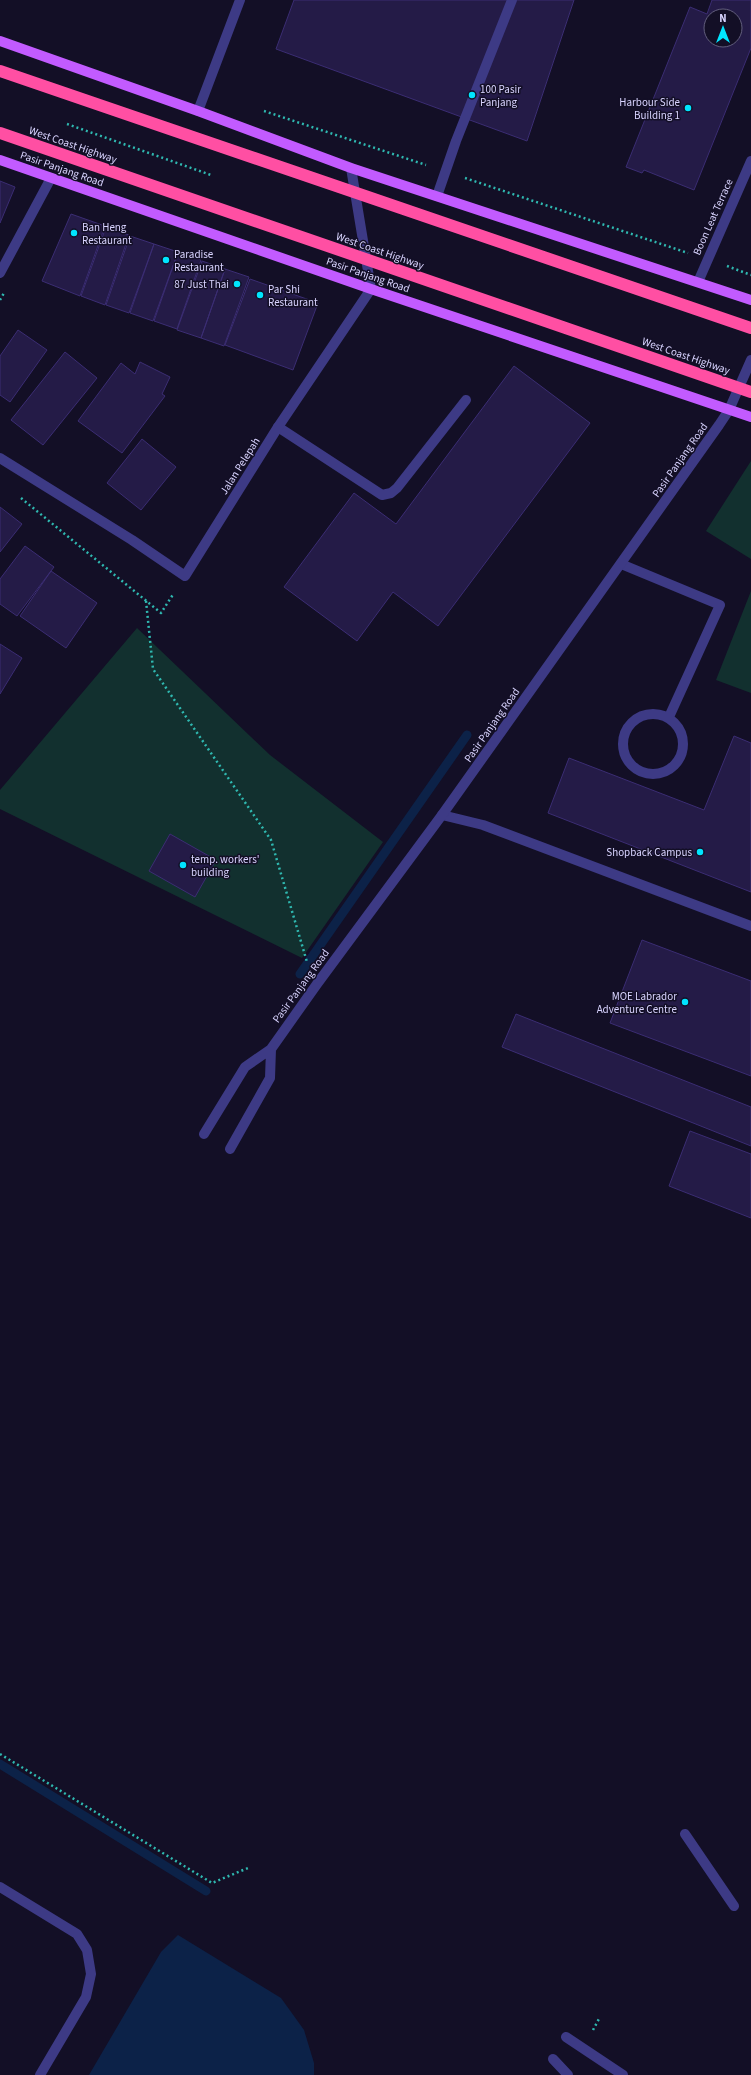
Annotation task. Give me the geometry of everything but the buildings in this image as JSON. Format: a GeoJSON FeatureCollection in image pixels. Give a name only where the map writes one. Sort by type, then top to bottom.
{"type":"FeatureCollection","features":[{"type":"Feature","properties":{"kind":"highway"},"geometry":{"type":"LineString","coordinates":[[0,71],[751,328]]}},
{"type":"Feature","properties":{"kind":"highway","name":"West Coast Highway"},"geometry":{"type":"LineString","coordinates":[[0,133],[751,392]]}},
{"type":"Feature","properties":{"kind":"main road"},"geometry":{"type":"LineString","coordinates":[[0,40],[351,168],[751,300]]}},
{"type":"Feature","properties":{"kind":"main road","name":"Pasir Panjang Road"},"geometry":{"type":"LineString","coordinates":[[0,160],[371,289],[751,417]]}},
{"type":"Feature","properties":{"kind":"street"},"geometry":{"type":"LineString","coordinates":[[198,111],[240,0]]}},
{"type":"Feature","properties":{"kind":"street"},"geometry":{"type":"LineString","coordinates":[[437,196],[456,141],[512,0]]}},
{"type":"Feature","properties":{"kind":"street","name":"Boon Leat Terrace"},"geometry":{"type":"LineString","coordinates":[[698,282],[751,161]]}},
{"type":"Feature","properties":{"kind":"street"},"geometry":{"type":"LineString","coordinates":[[351,168],[371,289]]}},
{"type":"Feature","properties":{"kind":"street"},"geometry":{"type":"LineString","coordinates":[[0,273],[51,178]]}},
{"type":"Feature","properties":{"kind":"street","name":"Jalan Pelepah"},"geometry":{"type":"LineString","coordinates":[[185,576],[278,426],[371,289]]}},
{"type":"Feature","properties":{"kind":"street","name":"Pasir Panjang Road"},"geometry":{"type":"LineString","coordinates":[[204,1134],[246,1067],[271,1050],[330,965],[442,815],[621,564],[729,410],[751,360]]}},
{"type":"Feature","properties":{"kind":"street"},"geometry":{"type":"LineString","coordinates":[[278,426],[382,495],[391,493],[397,488],[466,400]]}},
{"type":"Feature","properties":{"kind":"street"},"geometry":{"type":"LineString","coordinates":[[0,458],[132,540],[185,576]]}},
{"type":"Feature","properties":{"kind":"street"},"geometry":{"type":"LineString","coordinates":[[621,564],[720,605],[668,717]]}},
{"type":"Feature","properties":{"kind":"street"},"geometry":{"type":"LineString","coordinates":[[654,713],[668,717],[680,730],[684,747],[678,763],[664,773],[646,774],[631,766],[623,754],[622,739],[628,725],[639,716],[654,713]]}},
{"type":"Feature","properties":{"kind":"street"},"geometry":{"type":"LineString","coordinates":[[442,815],[483,825],[751,926]]}},
{"type":"Feature","properties":{"kind":"street"},"geometry":{"type":"LineString","coordinates":[[230,1149],[270,1078],[271,1050]]}},
{"type":"Feature","properties":{"kind":"street"},"geometry":{"type":"LineString","coordinates":[[685,1834],[734,1906]]}},
{"type":"Feature","properties":{"kind":"street"},"geometry":{"type":"LineString","coordinates":[[0,1887],[77,1934],[87,1950],[91,1974],[86,1997],[40,2075]]}},
{"type":"Feature","properties":{"kind":"street"},"geometry":{"type":"LineString","coordinates":[[566,2037],[623,2075]]}},
{"type":"Feature","properties":{"kind":"street"},"geometry":{"type":"LineString","coordinates":[[553,2059],[568,2075]]}},
{"type":"Feature","properties":{"kind":"path"},"geometry":{"type":"LineString","coordinates":[[67,124],[211,175]]}},
{"type":"Feature","properties":{"kind":"path"},"geometry":{"type":"LineString","coordinates":[[199,171],[201,167]]}},
{"type":"Feature","properties":{"kind":"path"},"geometry":{"type":"LineString","coordinates":[[460,176],[689,253]]}},
{"type":"Feature","properties":{"kind":"path"},"geometry":{"type":"LineString","coordinates":[[725,265],[751,275]]}},
{"type":"Feature","properties":{"kind":"path"},"geometry":{"type":"LineString","coordinates":[[18,495],[161,613],[185,576]]}},
{"type":"Feature","properties":{"kind":"path"},"geometry":{"type":"LineString","coordinates":[[146,601],[153,668],[271,840],[309,969]]}},
{"type":"Feature","properties":{"kind":"path"},"geometry":{"type":"LineString","coordinates":[[0,1754],[212,1883],[248,1868]]}},
{"type":"Feature","properties":{"kind":"green space"},"geometry":{"type":"Polygon","coordinates":[[[751,461],[751,559],[706,531],[751,461]]]}},
{"type":"Feature","properties":{"kind":"green space"},"geometry":{"type":"Polygon","coordinates":[[[751,591],[751,693],[716,680],[751,591]]]}},
{"type":"Feature","properties":{"kind":"green space"},"geometry":{"type":"Polygon","coordinates":[[[137,628],[270,755],[383,842],[302,958],[0,809],[0,790],[137,628]]]}},
{"type":"Feature","properties":{"kind":"water"},"geometry":{"type":"Polygon","coordinates":[[[178,1935],[281,1998],[304,2030],[314,2063],[314,2075],[89,2075],[161,1952],[178,1935]]]}},
{"type":"Feature","properties":{"kind":"waterway"},"geometry":{"type":"LineString","coordinates":[[300,974],[467,735]]}},
{"type":"Feature","properties":{"kind":"waterway"},"geometry":{"type":"LineString","coordinates":[[0,1764],[206,1891]]}},
{"type":"Feature","properties":{"kind":"place","name":"100 Pasir Panjang"},"geometry":{"type":"Point","coordinates":[472,95]}},
{"type":"Feature","properties":{"kind":"place","name":"Harbour Side Building 1"},"geometry":{"type":"Point","coordinates":[688,108]}},
{"type":"Feature","properties":{"kind":"place","name":"Ban Heng Restaurant"},"geometry":{"type":"Point","coordinates":[74,233]}},
{"type":"Feature","properties":{"kind":"place","name":"Paradise Restaurant"},"geometry":{"type":"Point","coordinates":[166,260]}},
{"type":"Feature","properties":{"kind":"place","name":"87 Just Thai"},"geometry":{"type":"Point","coordinates":[237,284]}},
{"type":"Feature","properties":{"kind":"place","name":"Par Shi Restaurant"},"geometry":{"type":"Point","coordinates":[260,295]}},
{"type":"Feature","properties":{"kind":"place","name":"Shopback Campus"},"geometry":{"type":"Point","coordinates":[700,852]}},
{"type":"Feature","properties":{"kind":"place","name":"temp. workers' building"},"geometry":{"type":"Point","coordinates":[183,865]}},
{"type":"Feature","properties":{"kind":"place","name":"MOE Labrador Adventure Centre"},"geometry":{"type":"Point","coordinates":[685,1002]}}]}
